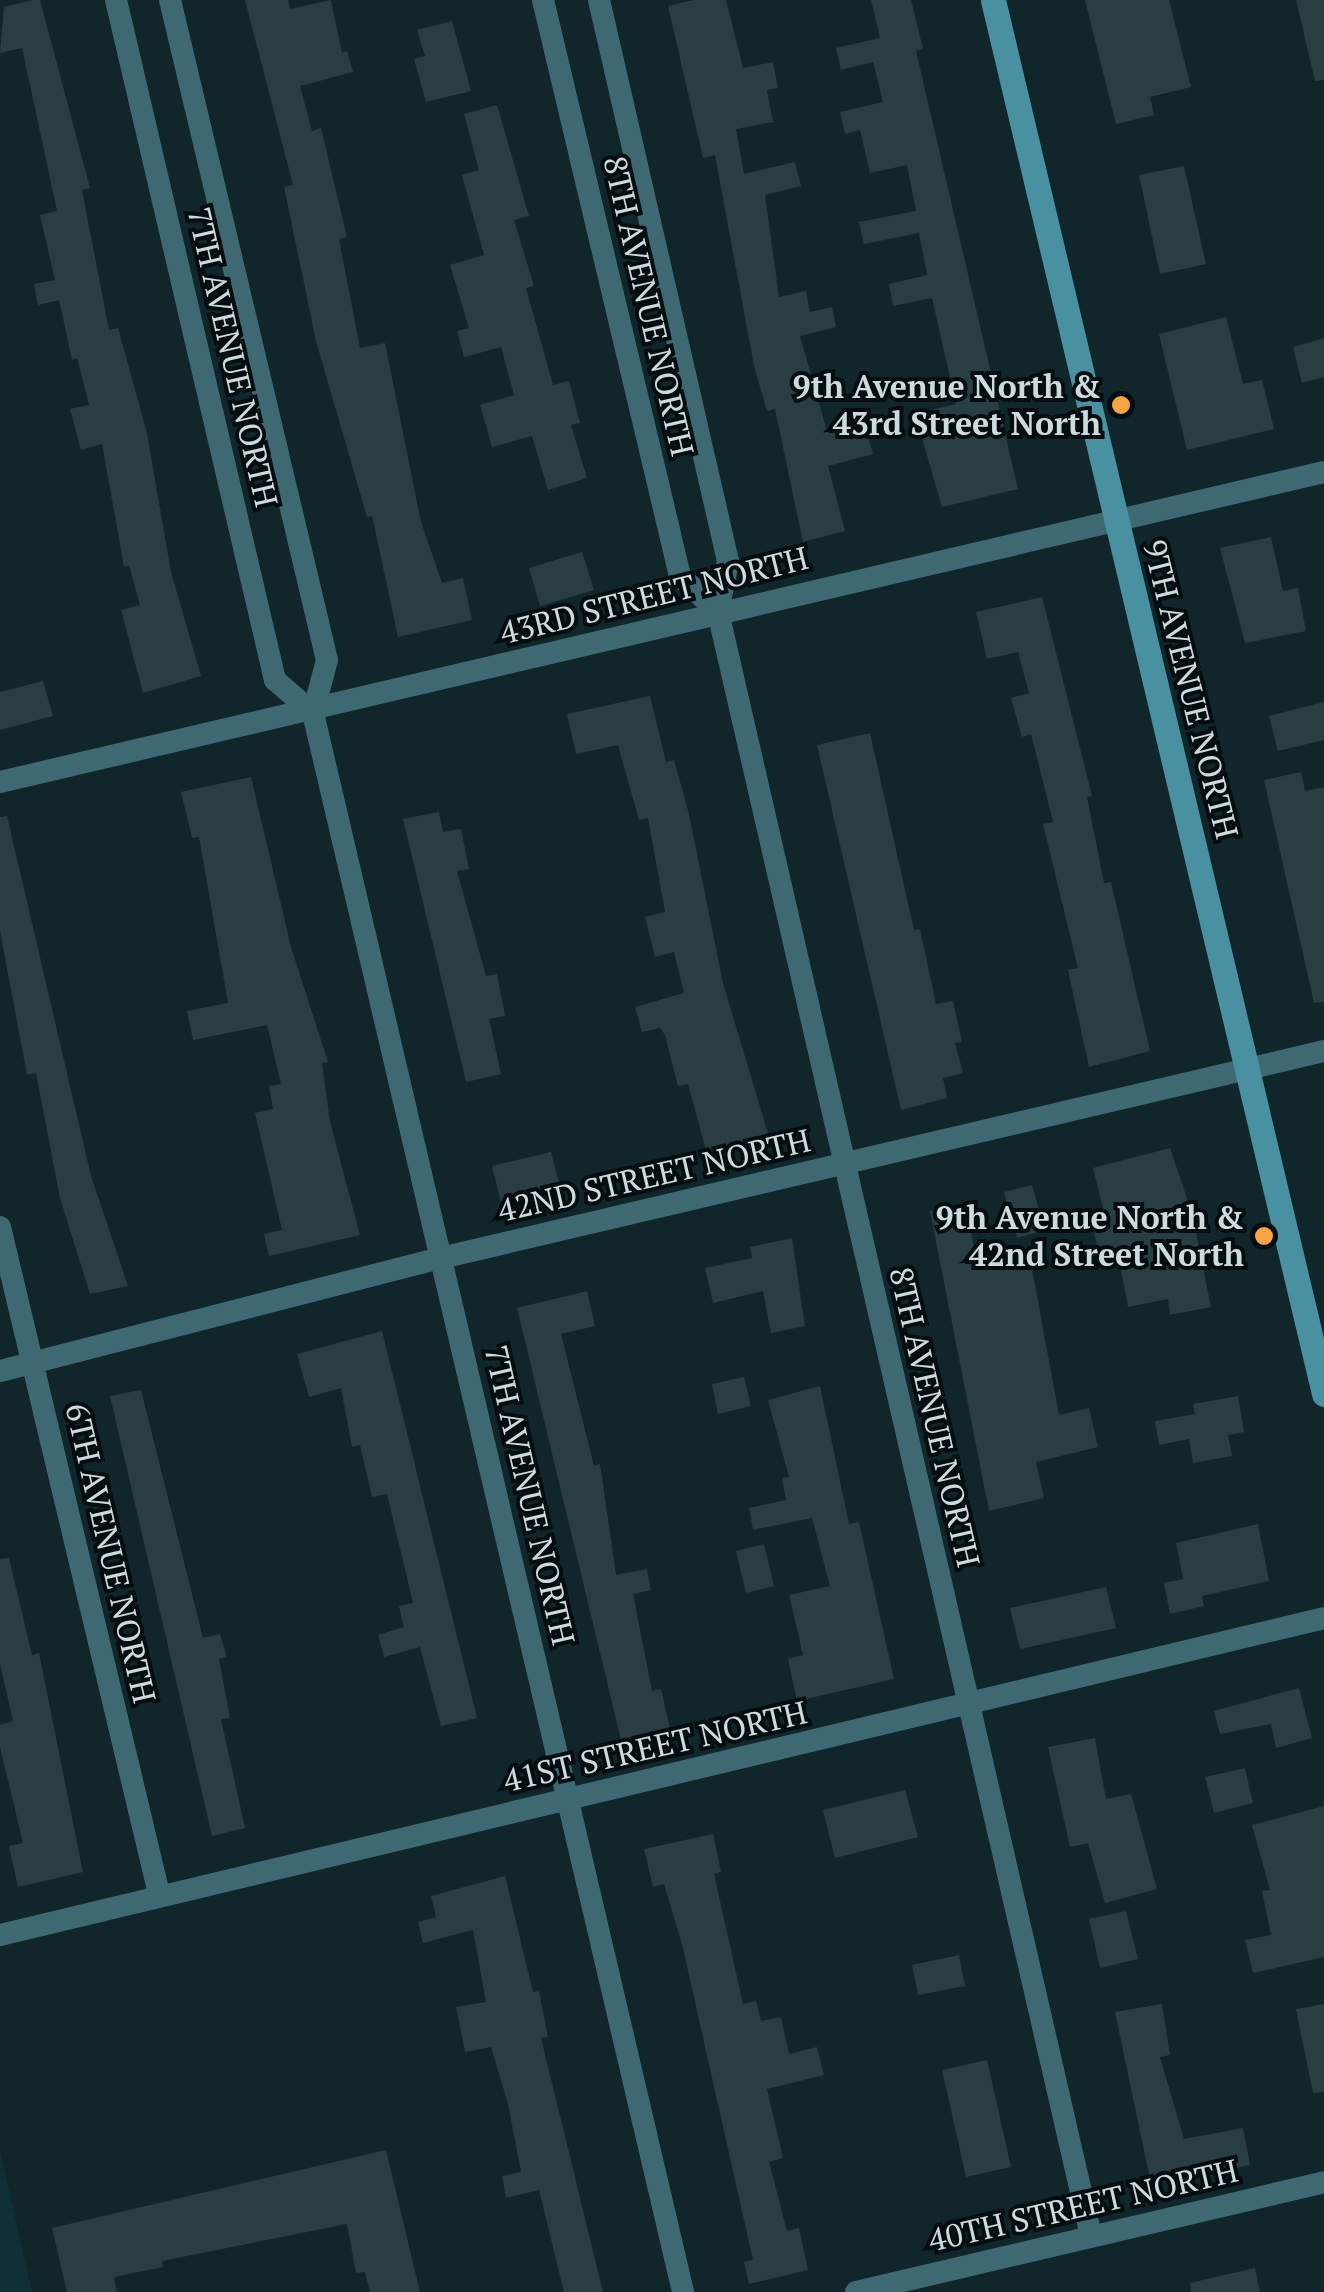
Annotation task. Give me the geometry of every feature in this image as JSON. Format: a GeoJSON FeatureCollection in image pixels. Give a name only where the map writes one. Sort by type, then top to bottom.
{"type":"FeatureCollection","features":[{"type":"Feature","properties":{"kind":"street","name":"7TH AVENUE NORTH"},"geometry":{"type":"LineString","coordinates":[[116,0],[275,680],[313,713]]}},
{"type":"Feature","properties":{"kind":"street","name":"7TH AVENUE NORTH"},"geometry":{"type":"LineString","coordinates":[[170,0],[327,660],[313,713],[684,2292]]}},
{"type":"Feature","properties":{"kind":"street","name":"8TH AVENUE NORTH"},"geometry":{"type":"LineString","coordinates":[[543,0],[680,576],[718,612]]}},
{"type":"Feature","properties":{"kind":"street","name":"8TH AVENUE NORTH"},"geometry":{"type":"LineString","coordinates":[[599,0],[728,561],[718,612],[842,1164],[1092,2236]]}},
{"type":"Feature","properties":{"kind":"street","name":"9TH AVENUE NORTH"},"geometry":{"type":"LineString","coordinates":[[993,0],[1251,1070],[1324,1394]]}},
{"type":"Feature","properties":{"kind":"street","name":"43RD STREET NORTH"},"geometry":{"type":"LineString","coordinates":[[0,782],[313,713],[718,612],[1324,472]]}},
{"type":"Feature","properties":{"kind":"street","name":"42ND STREET NORTH"},"geometry":{"type":"LineString","coordinates":[[0,1371],[440,1258],[1324,1051]]}},
{"type":"Feature","properties":{"kind":"street","name":"6TH AVENUE NORTH"},"geometry":{"type":"LineString","coordinates":[[0,1227],[159,1894]]}},
{"type":"Feature","properties":{"kind":"street","name":"41ST STREET NORTH"},"geometry":{"type":"LineString","coordinates":[[0,1935],[159,1894],[970,1707],[1324,1618]]}},
{"type":"Feature","properties":{"kind":"street","name":"40TH STREET NORTH"},"geometry":{"type":"LineString","coordinates":[[856,2292],[1324,2182]]}},
{"type":"Feature","properties":{"kind":"shaded area"},"geometry":{"type":"Polygon","coordinates":[[[0,2151],[32,2292],[0,2292],[0,2151]]]}},
{"type":"Feature","properties":{"kind":"building"},"geometry":{"type":"Polygon","coordinates":[[[40,0],[90,188],[82,190],[109,330],[118,328],[147,433],[171,572],[201,676],[143,693],[121,610],[140,605],[129,565],[124,567],[102,444],[81,450],[70,409],[89,405],[77,358],[72,360],[59,300],[38,305],[34,284],[55,280],[40,215],[57,211],[22,48],[0,53],[4,7],[40,0]]]}},
{"type":"Feature","properties":{"kind":"building"},"geometry":{"type":"Polygon","coordinates":[[[245,0],[288,0],[290,9],[331,0],[342,53],[347,51],[353,72],[300,86],[312,131],[321,128],[347,237],[339,239],[360,348],[385,343],[421,522],[442,583],[463,578],[472,620],[398,637],[372,516],[367,517],[316,341],[284,187],[293,185],[245,0]]]}},
{"type":"Feature","properties":{"kind":"building"},"geometry":{"type":"Polygon","coordinates":[[[694,0],[726,0],[743,68],[773,62],[778,88],[767,90],[773,122],[736,129],[744,174],[795,162],[801,186],[765,195],[779,297],[806,291],[810,312],[832,307],[836,327],[800,336],[827,431],[864,421],[873,454],[828,466],[845,531],[803,542],[775,409],[767,411],[754,366],[715,155],[703,158],[668,6],[694,0]]]}},
{"type":"Feature","properties":{"kind":"building"},"geometry":{"type":"Polygon","coordinates":[[[871,0],[911,0],[923,49],[916,51],[1018,489],[942,507],[915,414],[956,404],[932,298],[893,306],[889,284],[927,275],[919,233],[864,244],[859,222],[916,211],[907,165],[870,173],[860,130],[845,134],[840,112],[883,102],[873,62],[841,70],[836,48],[880,38],[871,0]]]}},
{"type":"Feature","properties":{"kind":"building"},"geometry":{"type":"Polygon","coordinates":[[[1085,0],[1169,0],[1191,87],[1150,97],[1154,115],[1116,124],[1085,0]]]}},
{"type":"Feature","properties":{"kind":"building"},"geometry":{"type":"Polygon","coordinates":[[[1296,0],[1324,0],[1324,80],[1315,81],[1296,0]]]}},
{"type":"Feature","properties":{"kind":"building"},"geometry":{"type":"Polygon","coordinates":[[[452,21],[471,91],[426,102],[414,59],[425,56],[417,30],[452,21]]]}},
{"type":"Feature","properties":{"kind":"building"},"geometry":{"type":"Polygon","coordinates":[[[497,105],[529,216],[514,220],[534,286],[526,288],[553,385],[569,381],[580,423],[571,425],[587,478],[548,490],[532,436],[492,447],[480,405],[514,395],[501,347],[464,357],[457,331],[469,328],[450,265],[484,255],[462,175],[479,170],[464,114],[497,105]]]}},
{"type":"Feature","properties":{"kind":"building"},"geometry":{"type":"Polygon","coordinates":[[[1184,166],[1206,264],[1160,274],[1139,175],[1184,166]]]}},
{"type":"Feature","properties":{"kind":"building"},"geometry":{"type":"Polygon","coordinates":[[[1226,317],[1243,384],[1262,380],[1274,429],[1187,450],[1159,334],[1226,317]]]}},
{"type":"Feature","properties":{"kind":"building"},"geometry":{"type":"Polygon","coordinates":[[[1324,338],[1324,377],[1302,383],[1293,347],[1324,338]]]}},
{"type":"Feature","properties":{"kind":"building"},"geometry":{"type":"Polygon","coordinates":[[[1271,537],[1283,591],[1298,588],[1306,631],[1245,643],[1220,548],[1271,537]]]}},
{"type":"Feature","properties":{"kind":"building"},"geometry":{"type":"Polygon","coordinates":[[[582,552],[594,590],[540,606],[529,568],[582,552]]]}},
{"type":"Feature","properties":{"kind":"building"},"geometry":{"type":"Polygon","coordinates":[[[1042,597],[1092,796],[1087,797],[1104,883],[1111,882],[1150,1051],[1089,1067],[1068,970],[1078,968],[1043,824],[1053,822],[1031,734],[1022,737],[1011,698],[1029,693],[1018,652],[987,659],[976,612],[1042,597]]]}},
{"type":"Feature","properties":{"kind":"building"},"geometry":{"type":"Polygon","coordinates":[[[43,681],[53,716],[0,730],[0,692],[43,681]]]}},
{"type":"Feature","properties":{"kind":"building"},"geometry":{"type":"Polygon","coordinates":[[[650,696],[666,762],[674,760],[689,814],[723,983],[769,1137],[707,1154],[688,1084],[678,1086],[665,1035],[660,1028],[642,1032],[635,1007],[684,993],[674,952],[655,957],[645,917],[665,912],[648,818],[639,820],[618,745],[576,754],[567,714],[650,696]]]}},
{"type":"Feature","properties":{"kind":"building"},"geometry":{"type":"Polygon","coordinates":[[[1324,702],[1324,740],[1278,751],[1269,716],[1324,702]]]}},
{"type":"Feature","properties":{"kind":"building"},"geometry":{"type":"Polygon","coordinates":[[[870,733],[914,930],[920,929],[936,1004],[953,1001],[962,1042],[955,1043],[963,1073],[943,1078],[947,1098],[901,1110],[817,745],[870,733]]]}},
{"type":"Feature","properties":{"kind":"building"},"geometry":{"type":"Polygon","coordinates":[[[1301,772],[1305,791],[1324,787],[1324,1002],[1314,1003],[1264,780],[1301,772]]]}},
{"type":"Feature","properties":{"kind":"building"},"geometry":{"type":"Polygon","coordinates":[[[251,777],[291,947],[328,1062],[322,1063],[330,1122],[360,1235],[269,1256],[264,1234],[282,1230],[255,1113],[273,1109],[269,1086],[281,1084],[267,1025],[193,1040],[187,1011],[228,1003],[199,837],[192,838],[181,792],[251,777]]]}},
{"type":"Feature","properties":{"kind":"building"},"geometry":{"type":"Polygon","coordinates":[[[439,812],[443,832],[461,829],[469,869],[457,871],[486,976],[497,974],[505,1016],[489,1019],[501,1074],[466,1082],[403,819],[439,812]]]}},
{"type":"Feature","properties":{"kind":"building"},"geometry":{"type":"Polygon","coordinates":[[[7,816],[91,1176],[128,1286],[90,1294],[60,1198],[36,1073],[27,1075],[0,931],[0,817],[7,816]]]}},
{"type":"Feature","properties":{"kind":"building"},"geometry":{"type":"Polygon","coordinates":[[[1170,1148],[1192,1213],[1211,1307],[1170,1315],[1168,1299],[1128,1307],[1118,1254],[1100,1258],[1092,1224],[1106,1220],[1093,1168],[1170,1148]]]}},
{"type":"Feature","properties":{"kind":"building"},"geometry":{"type":"Polygon","coordinates":[[[551,1152],[560,1187],[501,1202],[492,1166],[551,1152]]]}},
{"type":"Feature","properties":{"kind":"building"},"geometry":{"type":"Polygon","coordinates":[[[1032,1185],[1045,1230],[1017,1238],[1004,1192],[1032,1185]]]}},
{"type":"Feature","properties":{"kind":"building"},"geometry":{"type":"Polygon","coordinates":[[[966,1204],[976,1259],[1028,1247],[1059,1415],[1089,1408],[1098,1447],[1036,1462],[1044,1498],[989,1511],[930,1211],[966,1204]]]}},
{"type":"Feature","properties":{"kind":"building"},"geometry":{"type":"Polygon","coordinates":[[[792,1238],[805,1326],[771,1333],[763,1291],[713,1303],[705,1268],[752,1258],[750,1247],[792,1238]]]}},
{"type":"Feature","properties":{"kind":"building"},"geometry":{"type":"Polygon","coordinates":[[[587,1291],[595,1326],[561,1334],[594,1466],[600,1464],[616,1575],[647,1569],[651,1590],[633,1594],[652,1691],[661,1689],[671,1732],[622,1744],[517,1308],[587,1291]]]}},
{"type":"Feature","properties":{"kind":"building"},"geometry":{"type":"Polygon","coordinates":[[[382,1331],[477,1718],[441,1726],[420,1647],[384,1657],[378,1635],[404,1627],[399,1606],[413,1603],[387,1494],[372,1497],[360,1445],[352,1447],[341,1388],[309,1397],[297,1354],[382,1331]]]}},
{"type":"Feature","properties":{"kind":"building"},"geometry":{"type":"Polygon","coordinates":[[[744,1377],[751,1406],[718,1414],[712,1384],[744,1377]]]}},
{"type":"Feature","properties":{"kind":"building"},"geometry":{"type":"Polygon","coordinates":[[[820,1386],[849,1524],[859,1522],[894,1679],[797,1701],[788,1659],[803,1655],[789,1595],[830,1586],[812,1518],[753,1530],[749,1508],[786,1500],[782,1478],[789,1477],[768,1400],[820,1386]]]}},
{"type":"Feature","properties":{"kind":"building"},"geometry":{"type":"Polygon","coordinates":[[[141,1390],[203,1638],[220,1634],[227,1657],[219,1659],[230,1718],[221,1719],[245,1828],[212,1836],[110,1396],[141,1390]]]}},
{"type":"Feature","properties":{"kind":"building"},"geometry":{"type":"Polygon","coordinates":[[[1238,1396],[1244,1432],[1228,1435],[1232,1456],[1193,1463],[1189,1439],[1159,1445],[1155,1421],[1195,1414],[1193,1404],[1238,1396]]]}},
{"type":"Feature","properties":{"kind":"building"},"geometry":{"type":"Polygon","coordinates":[[[1258,1524],[1269,1581],[1202,1596],[1204,1606],[1170,1614],[1164,1583],[1183,1579],[1176,1543],[1258,1524]]]}},
{"type":"Feature","properties":{"kind":"building"},"geometry":{"type":"Polygon","coordinates":[[[764,1544],[774,1586],[746,1593],[736,1551],[764,1544]]]}},
{"type":"Feature","properties":{"kind":"building"},"geometry":{"type":"Polygon","coordinates":[[[9,1558],[32,1655],[39,1653],[83,1872],[18,1887],[9,1846],[23,1843],[0,1747],[0,1725],[13,1721],[0,1664],[0,1559],[9,1558]]]}},
{"type":"Feature","properties":{"kind":"building"},"geometry":{"type":"Polygon","coordinates":[[[1106,1587],[1116,1628],[1020,1649],[1010,1608],[1106,1587]]]}},
{"type":"Feature","properties":{"kind":"building"},"geometry":{"type":"Polygon","coordinates":[[[1299,1688],[1312,1738],[1276,1748],[1271,1724],[1220,1734],[1214,1711],[1299,1688]]]}},
{"type":"Feature","properties":{"kind":"building"},"geometry":{"type":"Polygon","coordinates":[[[1095,1738],[1106,1799],[1131,1794],[1157,1889],[1105,1903],[1088,1843],[1070,1847],[1048,1747],[1095,1738]]]}},
{"type":"Feature","properties":{"kind":"building"},"geometry":{"type":"Polygon","coordinates":[[[1245,1768],[1253,1803],[1214,1813],[1205,1777],[1245,1768]]]}},
{"type":"Feature","properties":{"kind":"building"},"geometry":{"type":"Polygon","coordinates":[[[905,1790],[918,1837],[835,1858],[823,1810],[905,1790]]]}},
{"type":"Feature","properties":{"kind":"building"},"geometry":{"type":"Polygon","coordinates":[[[1324,1806],[1324,1957],[1253,1973],[1245,1940],[1271,1935],[1262,1891],[1270,1890],[1252,1825],[1324,1806]]]}},
{"type":"Feature","properties":{"kind":"building"},"geometry":{"type":"Polygon","coordinates":[[[713,1834],[721,1872],[714,1874],[743,2004],[756,2001],[761,2021],[781,2017],[789,2054],[817,2047],[824,2075],[767,2089],[783,2158],[769,2162],[787,2231],[799,2228],[808,2270],[749,2284],[744,2262],[753,2260],[682,1944],[664,1884],[653,1887],[644,1849],[713,1834]]]}},
{"type":"Feature","properties":{"kind":"building"},"geometry":{"type":"Polygon","coordinates":[[[505,1876],[533,1992],[539,1991],[548,2037],[541,2038],[603,2292],[564,2292],[539,2190],[506,2198],[502,2176],[521,2172],[508,2104],[491,2047],[465,2052],[456,2007],[486,2002],[473,1930],[423,1943],[418,1922],[436,1917],[431,1896],[505,1876]]]}},
{"type":"Feature","properties":{"kind":"building"},"geometry":{"type":"Polygon","coordinates":[[[1126,1911],[1138,1959],[1100,1968],[1089,1919],[1126,1911]]]}},
{"type":"Feature","properties":{"kind":"building"},"geometry":{"type":"Polygon","coordinates":[[[959,1955],[965,1986],[918,1995],[912,1965],[959,1955]]]}},
{"type":"Feature","properties":{"kind":"building"},"geometry":{"type":"Polygon","coordinates":[[[1162,2004],[1170,2055],[1160,2057],[1184,2139],[1243,2128],[1250,2165],[1151,2184],[1115,2012],[1162,2004]]]}},
{"type":"Feature","properties":{"kind":"building"},"geometry":{"type":"Polygon","coordinates":[[[1324,2004],[1324,2092],[1313,2093],[1296,2009],[1324,2004]]]}},
{"type":"Feature","properties":{"kind":"building"},"geometry":{"type":"Polygon","coordinates":[[[987,2060],[1011,2167],[966,2177],[942,2070],[987,2060]]]}},
{"type":"Feature","properties":{"kind":"building"},"geometry":{"type":"Polygon","coordinates":[[[386,2150],[420,2292],[370,2292],[365,2272],[356,2273],[347,2224],[162,2261],[163,2267],[114,2277],[117,2292],[67,2292],[52,2228],[386,2150]]]}},
{"type":"Feature","properties":{"kind":"building"},"geometry":{"type":"Polygon","coordinates":[[[1255,2268],[1260,2292],[1191,2292],[1190,2283],[1255,2268]]]}},
{"type":"Feature","properties":{"kind":"place","name":"9th Avenue North & 43rd Street North"},"geometry":{"type":"Point","coordinates":[1121,405]}},
{"type":"Feature","properties":{"kind":"place","name":"9th Avenue North & 42nd Street North"},"geometry":{"type":"Point","coordinates":[1264,1236]}}]}
